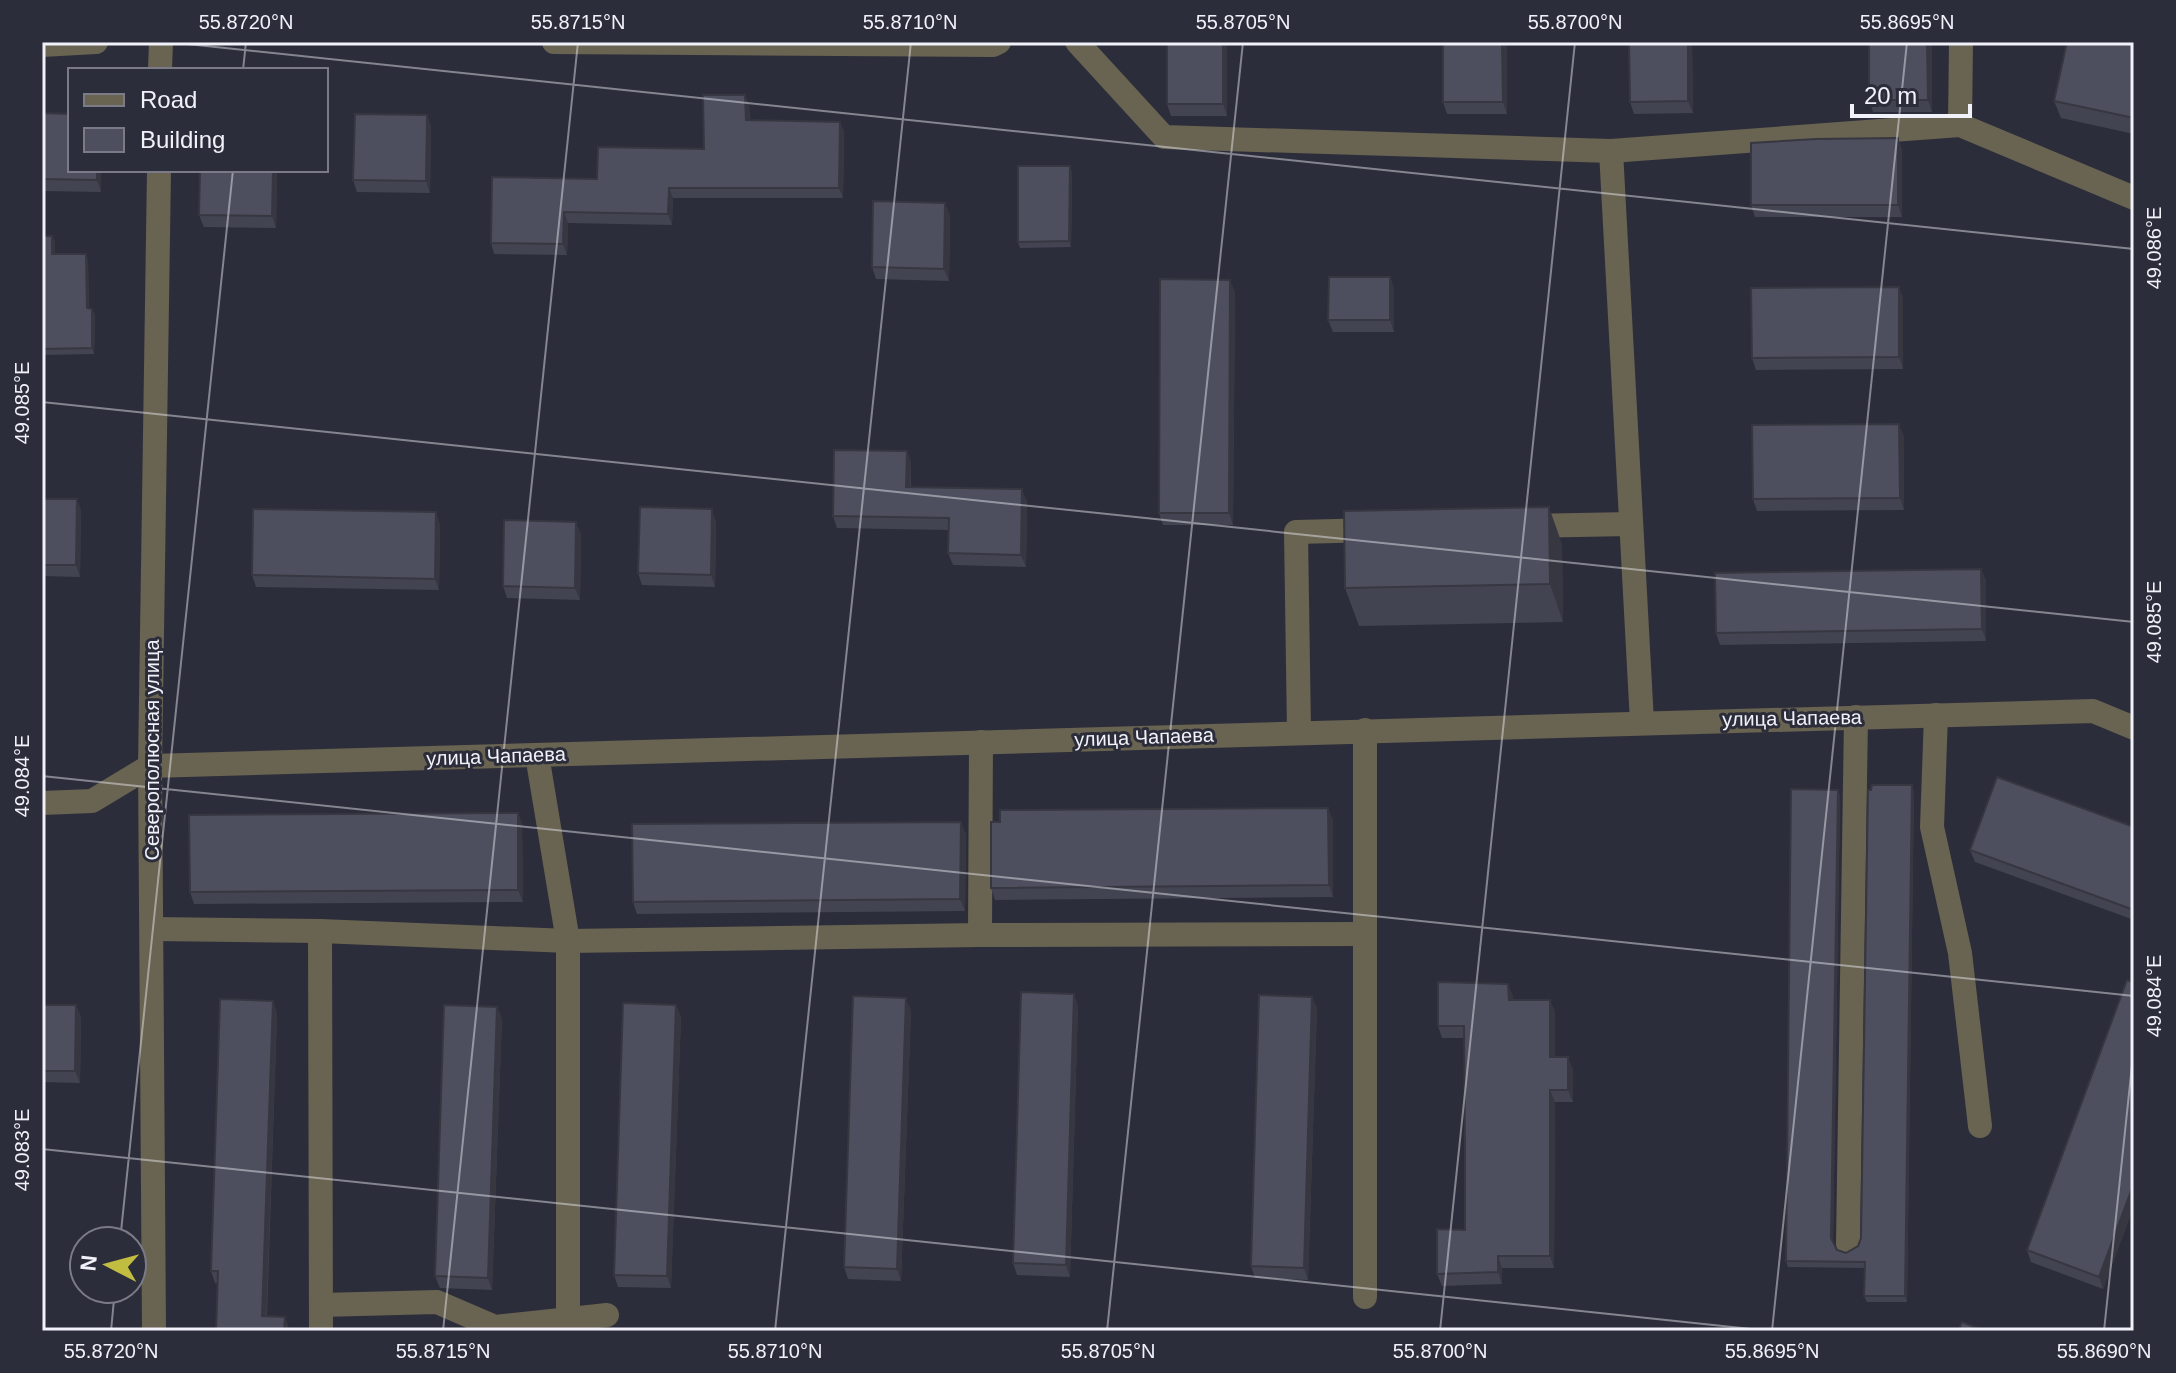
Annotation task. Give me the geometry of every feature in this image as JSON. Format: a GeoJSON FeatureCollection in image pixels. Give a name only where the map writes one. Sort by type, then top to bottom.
{"type":"FeatureCollection","features":[{"type":"Feature","properties":{"kind":"street"},"geometry":{"type":"LineString","coordinates":[[42,45],[96,42]]}},
{"type":"Feature","properties":{"kind":"street"},"geometry":{"type":"LineString","coordinates":[[160,68],[161,42]]}},
{"type":"Feature","properties":{"kind":"street"},"geometry":{"type":"LineString","coordinates":[[554,42],[993,45],[999,42]]}},
{"type":"Feature","properties":{"kind":"street"},"geometry":{"type":"LineString","coordinates":[[1077,42],[1164,137],[1611,151],[1960,125],[2134,198]]}},
{"type":"Feature","properties":{"kind":"street"},"geometry":{"type":"LineString","coordinates":[[1960,125],[1961,42]]}},
{"type":"Feature","properties":{"kind":"street"},"geometry":{"type":"LineString","coordinates":[[1611,151],[1642,722]]}},
{"type":"Feature","properties":{"kind":"street","name":"Северополюсная улица"},"geometry":{"type":"LineString","coordinates":[[154,1331],[150,766],[159,172]]}},
{"type":"Feature","properties":{"kind":"street"},"geometry":{"type":"LineString","coordinates":[[1503,527],[1631,524]]}},
{"type":"Feature","properties":{"kind":"street"},"geometry":{"type":"LineString","coordinates":[[1299,732],[1296,532],[1391,530]]}},
{"type":"Feature","properties":{"kind":"street","name":"улица Чапаева"},"geometry":{"type":"LineString","coordinates":[[150,766],[2093,711],[2134,728]]}},
{"type":"Feature","properties":{"kind":"street"},"geometry":{"type":"LineString","coordinates":[[1936,715],[1932,827],[1960,953],[1980,1126]]}},
{"type":"Feature","properties":{"kind":"street"},"geometry":{"type":"LineString","coordinates":[[1848,1244],[1856,717]]}},
{"type":"Feature","properties":{"kind":"street"},"geometry":{"type":"LineString","coordinates":[[1365,730],[1365,1297]]}},
{"type":"Feature","properties":{"kind":"street"},"geometry":{"type":"LineString","coordinates":[[980,935],[981,742]]}},
{"type":"Feature","properties":{"kind":"street"},"geometry":{"type":"LineString","coordinates":[[537,755],[568,941],[568,1319]]}},
{"type":"Feature","properties":{"kind":"street"},"geometry":{"type":"LineString","coordinates":[[42,803],[92,801],[150,766]]}},
{"type":"Feature","properties":{"kind":"street"},"geometry":{"type":"LineString","coordinates":[[152,929],[320,931],[568,941],[1364,934]]}},
{"type":"Feature","properties":{"kind":"street"},"geometry":{"type":"LineString","coordinates":[[320,931],[321,1331]]}},
{"type":"Feature","properties":{"kind":"street"},"geometry":{"type":"LineString","coordinates":[[321,1305],[437,1302],[495,1327],[607,1315]]}},
{"type":"Feature","properties":{"kind":"building"},"geometry":{"type":"Polygon","coordinates":[[[1167,42],[1223,42],[1223,104],[1167,104],[1167,42]]]}},
{"type":"Feature","properties":{"kind":"building"},"geometry":{"type":"Polygon","coordinates":[[[1443,42],[1502,42],[1503,102],[1443,102],[1443,42]]]}},
{"type":"Feature","properties":{"kind":"building"},"geometry":{"type":"Polygon","coordinates":[[[1629,42],[1688,42],[1688,101],[1630,102],[1629,42]]]}},
{"type":"Feature","properties":{"kind":"building"},"geometry":{"type":"Polygon","coordinates":[[[1869,42],[1927,42],[1928,100],[1869,100],[1869,42]]]}},
{"type":"Feature","properties":{"kind":"building"},"geometry":{"type":"Polygon","coordinates":[[[2067,42],[2134,42],[2134,118],[2054,101],[2067,42]]]}},
{"type":"Feature","properties":{"kind":"building"},"geometry":{"type":"Polygon","coordinates":[[[703,95],[745,95],[746,120],[840,122],[839,188],[669,188],[668,214],[564,212],[563,244],[491,243],[492,177],[597,179],[598,147],[704,149],[703,95]]]}},
{"type":"Feature","properties":{"kind":"building"},"geometry":{"type":"Polygon","coordinates":[[[42,113],[68,114],[68,172],[97,172],[97,180],[42,179],[42,113]]]}},
{"type":"Feature","properties":{"kind":"building"},"geometry":{"type":"Polygon","coordinates":[[[355,114],[427,115],[426,181],[353,180],[355,114]]]}},
{"type":"Feature","properties":{"kind":"building"},"geometry":{"type":"Polygon","coordinates":[[[1898,138],[1898,205],[1751,205],[1751,143],[1898,138]]]}},
{"type":"Feature","properties":{"kind":"building"},"geometry":{"type":"Polygon","coordinates":[[[1018,166],[1070,166],[1069,241],[1018,242],[1018,166]]]}},
{"type":"Feature","properties":{"kind":"building"},"geometry":{"type":"Polygon","coordinates":[[[200,172],[273,172],[272,216],[199,215],[200,172]]]}},
{"type":"Feature","properties":{"kind":"building"},"geometry":{"type":"Polygon","coordinates":[[[873,201],[945,203],[944,269],[872,267],[873,201]]]}},
{"type":"Feature","properties":{"kind":"building"},"geometry":{"type":"Polygon","coordinates":[[[42,236],[52,236],[52,254],[86,254],[87,308],[92,309],[92,348],[42,349],[42,236]]]}},
{"type":"Feature","properties":{"kind":"building"},"geometry":{"type":"Polygon","coordinates":[[[1329,277],[1390,277],[1390,320],[1328,320],[1329,277]]]}},
{"type":"Feature","properties":{"kind":"building"},"geometry":{"type":"Polygon","coordinates":[[[1160,279],[1230,280],[1229,513],[1159,513],[1160,279]]]}},
{"type":"Feature","properties":{"kind":"building"},"geometry":{"type":"Polygon","coordinates":[[[1899,287],[1899,357],[1752,358],[1751,288],[1899,287]]]}},
{"type":"Feature","properties":{"kind":"building"},"geometry":{"type":"Polygon","coordinates":[[[1899,424],[1900,498],[1753,499],[1752,425],[1899,424]]]}},
{"type":"Feature","properties":{"kind":"building"},"geometry":{"type":"Polygon","coordinates":[[[834,450],[907,451],[906,487],[1022,489],[1021,555],[948,553],[949,518],[833,516],[834,450]]]}},
{"type":"Feature","properties":{"kind":"building"},"geometry":{"type":"Polygon","coordinates":[[[42,499],[77,499],[76,565],[42,565],[42,499]]]}},
{"type":"Feature","properties":{"kind":"building"},"geometry":{"type":"Polygon","coordinates":[[[640,507],[712,509],[711,575],[638,573],[640,507]]]}},
{"type":"Feature","properties":{"kind":"building"},"geometry":{"type":"Polygon","coordinates":[[[1549,507],[1550,584],[1345,588],[1344,511],[1549,507]]]}},
{"type":"Feature","properties":{"kind":"building"},"geometry":{"type":"Polygon","coordinates":[[[253,509],[436,512],[435,579],[252,575],[253,509]]]}},
{"type":"Feature","properties":{"kind":"building"},"geometry":{"type":"Polygon","coordinates":[[[504,520],[576,522],[575,588],[503,586],[504,520]]]}},
{"type":"Feature","properties":{"kind":"building"},"geometry":{"type":"Polygon","coordinates":[[[1981,569],[1982,629],[1716,633],[1715,573],[1981,569]]]}},
{"type":"Feature","properties":{"kind":"building"},"geometry":{"type":"Polygon","coordinates":[[[1997,777],[2134,827],[2134,910],[1970,850],[1997,777]]]}},
{"type":"Feature","properties":{"kind":"building"},"geometry":{"type":"Polygon","coordinates":[[[1872,785],[1912,785],[1905,1296],[1864,1296],[1865,1262],[1786,1261],[1791,789],[1838,790],[1831,1238],[1837,1250],[1846,1253],[1858,1246],[1861,1238],[1868,790],[1872,785]]]}},
{"type":"Feature","properties":{"kind":"building"},"geometry":{"type":"Polygon","coordinates":[[[1328,808],[1329,885],[991,888],[991,822],[1000,822],[1000,810],[1328,808]]]}},
{"type":"Feature","properties":{"kind":"building"},"geometry":{"type":"Polygon","coordinates":[[[518,813],[518,890],[190,892],[189,815],[518,813]]]}},
{"type":"Feature","properties":{"kind":"building"},"geometry":{"type":"Polygon","coordinates":[[[961,822],[960,899],[633,902],[632,824],[961,822]]]}},
{"type":"Feature","properties":{"kind":"building"},"geometry":{"type":"Polygon","coordinates":[[[2127,980],[2134,983],[2134,1183],[2099,1277],[2027,1250],[2127,980]]]}},
{"type":"Feature","properties":{"kind":"building"},"geometry":{"type":"Polygon","coordinates":[[[1438,982],[1508,984],[1509,1000],[1550,1000],[1550,1057],[1568,1057],[1568,1090],[1550,1090],[1550,1256],[1498,1256],[1498,1272],[1437,1274],[1437,1229],[1465,1230],[1464,1026],[1438,1026],[1438,982]]]}},
{"type":"Feature","properties":{"kind":"building"},"geometry":{"type":"Polygon","coordinates":[[[1021,992],[1074,994],[1066,1265],[1013,1263],[1021,992]]]}},
{"type":"Feature","properties":{"kind":"building"},"geometry":{"type":"Polygon","coordinates":[[[1259,995],[1312,997],[1304,1268],[1251,1266],[1259,995]]]}},
{"type":"Feature","properties":{"kind":"building"},"geometry":{"type":"Polygon","coordinates":[[[853,996],[906,998],[897,1269],[844,1267],[853,996]]]}},
{"type":"Feature","properties":{"kind":"building"},"geometry":{"type":"Polygon","coordinates":[[[220,999],[273,1001],[262,1316],[285,1317],[284,1331],[216,1331],[218,1271],[211,1271],[220,999]]]}},
{"type":"Feature","properties":{"kind":"building"},"geometry":{"type":"Polygon","coordinates":[[[623,1003],[676,1005],[667,1276],[614,1275],[623,1003]]]}},
{"type":"Feature","properties":{"kind":"building"},"geometry":{"type":"Polygon","coordinates":[[[42,1005],[76,1005],[75,1071],[42,1071],[42,1005]]]}},
{"type":"Feature","properties":{"kind":"building"},"geometry":{"type":"Polygon","coordinates":[[[444,1005],[497,1007],[488,1278],[435,1276],[444,1005]]]}},
{"type":"Feature","properties":{"kind":"building"},"geometry":{"type":"Polygon","coordinates":[[[1962,1322],[1984,1331],[1958,1331],[1962,1322]]]}}]}
